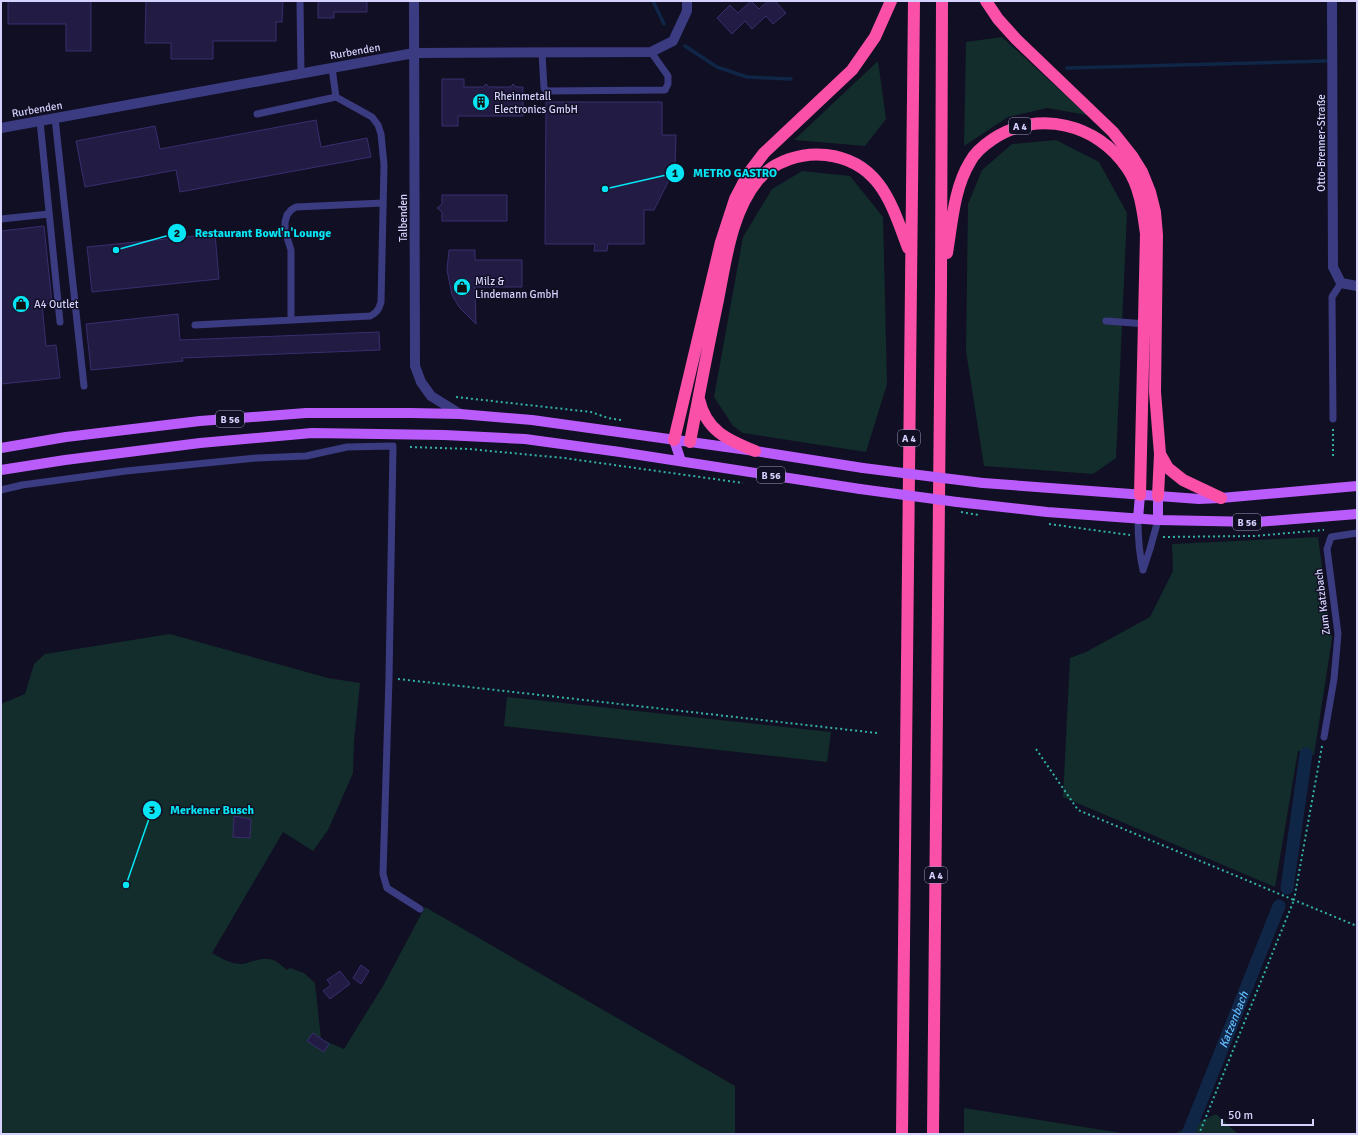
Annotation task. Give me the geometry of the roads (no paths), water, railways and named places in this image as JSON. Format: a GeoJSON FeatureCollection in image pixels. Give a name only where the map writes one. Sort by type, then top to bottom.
{"type":"FeatureCollection","features":[{"type":"Feature","properties":{"kind":"highway"},"geometry":{"type":"LineString","coordinates":[[674,440],[717,261],[731,210],[743,182],[756,162],[764,153],[852,70],[875,37],[891,1]]}},
{"type":"Feature","properties":{"kind":"highway","name":"A 4"},"geometry":{"type":"LineString","coordinates":[[902,1134],[914,1]]}},
{"type":"Feature","properties":{"kind":"highway","name":"A 4"},"geometry":{"type":"LineString","coordinates":[[934,1134],[942,1]]}},
{"type":"Feature","properties":{"kind":"highway"},"geometry":{"type":"LineString","coordinates":[[986,1],[998,19],[1016,39],[1113,132],[1132,156],[1150,192],[1156,223],[1157,253],[1150,324],[1140,495]]}},
{"type":"Feature","properties":{"kind":"highway","name":"A 4"},"geometry":{"type":"LineString","coordinates":[[941,287],[956,198],[966,169],[975,155],[988,142],[1007,131],[1024,125],[1042,123],[1067,126],[1082,130],[1108,146],[1127,168],[1132,177],[1139,197],[1146,234],[1150,324]]}},
{"type":"Feature","properties":{"kind":"highway"},"geometry":{"type":"LineString","coordinates":[[690,442],[723,277],[734,230],[749,193],[759,179],[773,168],[791,158],[819,154],[842,158],[856,164],[875,179],[885,192],[894,210],[911,256]]}},
{"type":"Feature","properties":{"kind":"highway"},"geometry":{"type":"LineString","coordinates":[[1150,324],[1160,454],[1158,496]]}},
{"type":"Feature","properties":{"kind":"highway"},"geometry":{"type":"LineString","coordinates":[[699,398],[704,415],[716,430],[727,438],[755,451]]}},
{"type":"Feature","properties":{"kind":"highway"},"geometry":{"type":"LineString","coordinates":[[1160,454],[1168,468],[1183,480],[1221,498]]}},
{"type":"Feature","properties":{"kind":"main road","name":"B 56"},"geometry":{"type":"LineString","coordinates":[[1,448],[66,437],[200,421],[306,413],[411,412],[460,414],[532,420],[755,451],[863,468],[983,483],[1199,499],[1357,486]]}},
{"type":"Feature","properties":{"kind":"main road","name":"B 56"},"geometry":{"type":"LineString","coordinates":[[1,470],[65,460],[192,444],[312,433],[444,435],[525,439],[628,453],[860,489],[1047,512],[1158,520],[1257,522],[1357,514]]}},
{"type":"Feature","properties":{"kind":"main road"},"geometry":{"type":"LineString","coordinates":[[674,440],[681,461]]}},
{"type":"Feature","properties":{"kind":"main road"},"geometry":{"type":"LineString","coordinates":[[681,461],[690,442]]}},
{"type":"Feature","properties":{"kind":"main road"},"geometry":{"type":"LineString","coordinates":[[1138,519],[1140,495]]}},
{"type":"Feature","properties":{"kind":"main road"},"geometry":{"type":"LineString","coordinates":[[1158,496],[1158,520]]}},
{"type":"Feature","properties":{"kind":"street","name":"Talbenden"},"geometry":{"type":"LineString","coordinates":[[414,1],[415,366],[421,382],[431,396],[460,414]]}},
{"type":"Feature","properties":{"kind":"street","name":"Rurbenden"},"geometry":{"type":"LineString","coordinates":[[1,128],[414,53],[651,52],[673,41],[687,11],[687,1]]}},
{"type":"Feature","properties":{"kind":"street","name":"Otto-Brenner-Straße"},"geometry":{"type":"LineString","coordinates":[[1332,1],[1333,267],[1341,283]]}},
{"type":"Feature","properties":{"kind":"street"},"geometry":{"type":"LineString","coordinates":[[1341,283],[1357,286]]}},
{"type":"Feature","properties":{"kind":"lane"},"geometry":{"type":"LineString","coordinates":[[300,1],[301,74]]}},
{"type":"Feature","properties":{"kind":"lane"},"geometry":{"type":"LineString","coordinates":[[542,52],[544,88],[547,91],[665,90],[668,84],[668,76],[651,52]]}},
{"type":"Feature","properties":{"kind":"lane"},"geometry":{"type":"LineString","coordinates":[[332,68],[336,97]]}},
{"type":"Feature","properties":{"kind":"lane"},"geometry":{"type":"LineString","coordinates":[[195,325],[370,316],[376,313],[382,302],[384,165],[381,134],[378,125],[372,117],[336,97],[256,114]]}},
{"type":"Feature","properties":{"kind":"lane"},"geometry":{"type":"LineString","coordinates":[[54,118],[84,386]]}},
{"type":"Feature","properties":{"kind":"lane"},"geometry":{"type":"LineString","coordinates":[[40,121],[60,322]]}},
{"type":"Feature","properties":{"kind":"lane"},"geometry":{"type":"LineString","coordinates":[[291,320],[291,250],[285,231],[287,215],[296,207],[383,203]]}},
{"type":"Feature","properties":{"kind":"lane"},"geometry":{"type":"LineString","coordinates":[[1,219],[49,214]]}},
{"type":"Feature","properties":{"kind":"lane"},"geometry":{"type":"LineString","coordinates":[[1333,419],[1332,297],[1341,283]]}},
{"type":"Feature","properties":{"kind":"lane"},"geometry":{"type":"LineString","coordinates":[[1106,321],[1150,324]]}},
{"type":"Feature","properties":{"kind":"lane"},"geometry":{"type":"LineString","coordinates":[[1,490],[22,485],[126,471],[257,458],[306,456],[347,447],[393,446],[389,678],[383,874],[387,888],[420,909]]}},
{"type":"Feature","properties":{"kind":"lane"},"geometry":{"type":"LineString","coordinates":[[1138,519],[1139,549],[1143,570],[1158,520]]}},
{"type":"Feature","properties":{"kind":"lane","name":"Zum Katzbach"},"geometry":{"type":"LineString","coordinates":[[1324,737],[1334,679],[1338,634],[1327,548],[1331,537],[1357,533]]}},
{"type":"Feature","properties":{"kind":"waterway"},"geometry":{"type":"LineString","coordinates":[[653,1],[664,24]]}},
{"type":"Feature","properties":{"kind":"waterway"},"geometry":{"type":"LineString","coordinates":[[685,46],[717,67],[747,77],[791,79]]}},
{"type":"Feature","properties":{"kind":"waterway"},"geometry":{"type":"LineString","coordinates":[[1067,68],[1326,61]]}},
{"type":"Feature","properties":{"kind":"waterway","name":"Katzenbach"},"geometry":{"type":"LineString","coordinates":[[1287,888],[1306,754]]}},
{"type":"Feature","properties":{"kind":"waterway","name":"Katzenbach"},"geometry":{"type":"LineString","coordinates":[[1188,1134],[1279,906]]}},
{"type":"Feature","properties":{"kind":"place","name":"Rheinmetall Electronics GmbH"},"geometry":{"type":"Point","coordinates":[481,102]}},
{"type":"Feature","properties":{"kind":"place","name":"METRO GASTRO"},"geometry":{"type":"Point","coordinates":[605,189]}},
{"type":"Feature","properties":{"kind":"place","name":"Restaurant Bowl'n'Lounge"},"geometry":{"type":"Point","coordinates":[116,250]}},
{"type":"Feature","properties":{"kind":"place","name":"Milz & Lindemann GmbH"},"geometry":{"type":"Point","coordinates":[462,287]}},
{"type":"Feature","properties":{"kind":"place","name":"A4 Outlet"},"geometry":{"type":"Point","coordinates":[21,304]}},
{"type":"Feature","properties":{"kind":"place","name":"Merkener Busch"},"geometry":{"type":"Point","coordinates":[126,885]}}]}
